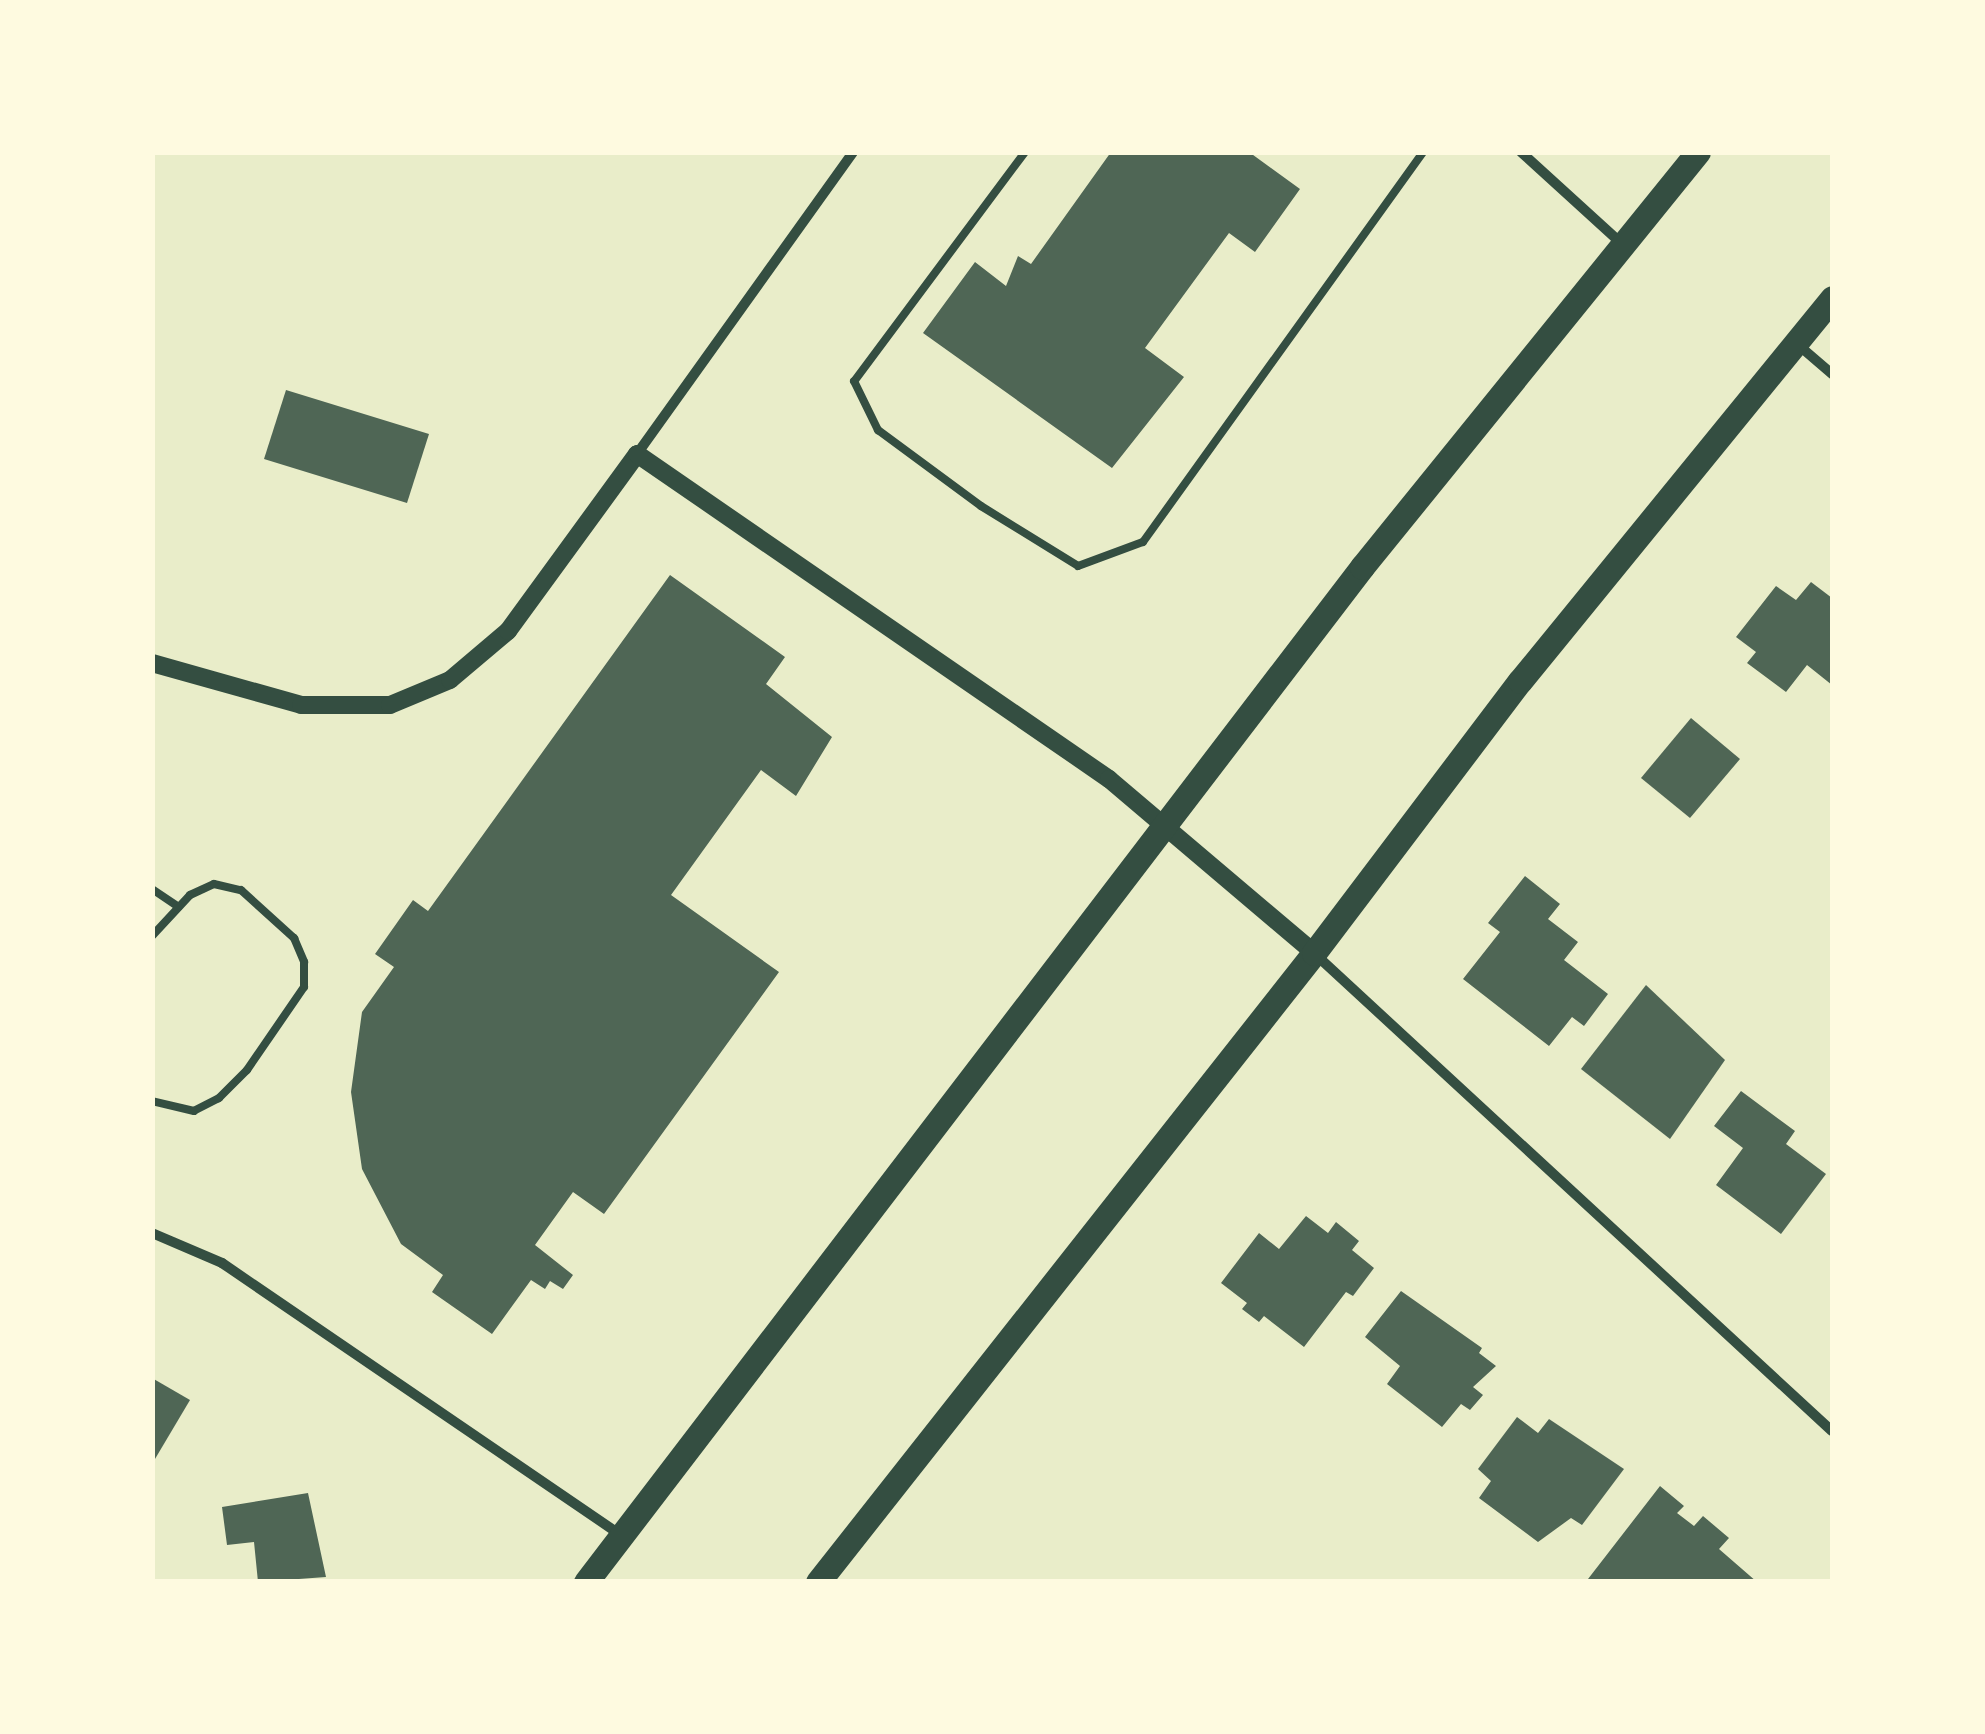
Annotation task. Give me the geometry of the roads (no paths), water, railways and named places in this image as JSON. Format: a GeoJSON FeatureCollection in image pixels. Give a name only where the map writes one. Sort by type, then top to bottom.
{"type":"FeatureCollection","features":[{"type":"Feature","properties":{"kind":"main road"},"geometry":{"type":"LineString","coordinates":[[586,1582],[1166,830],[1362,567],[1698,152]]}},
{"type":"Feature","properties":{"kind":"main road"},"geometry":{"type":"LineString","coordinates":[[818,1582],[1314,953],[1520,681],[1832,298]]}},
{"type":"Feature","properties":{"kind":"street"},"geometry":{"type":"LineString","coordinates":[[152,663],[302,705],[390,704],[450,680],[508,630],[852,152]]}},
{"type":"Feature","properties":{"kind":"street"},"geometry":{"type":"LineString","coordinates":[[1521,152],[1623,245]]}},
{"type":"Feature","properties":{"kind":"street"},"geometry":{"type":"LineString","coordinates":[[1676,181],[1686,152]]}},
{"type":"Feature","properties":{"kind":"street"},"geometry":{"type":"LineString","coordinates":[[1796,343],[1832,374]]}},
{"type":"Feature","properties":{"kind":"street"},"geometry":{"type":"LineString","coordinates":[[637,454],[1109,779],[1314,953],[1832,1431]]}},
{"type":"Feature","properties":{"kind":"street"},"geometry":{"type":"LineString","coordinates":[[152,1233],[222,1263],[623,1537]]}},
{"type":"Feature","properties":{"kind":"lane"},"geometry":{"type":"LineString","coordinates":[[1025,152],[854,382],[878,430],[1078,566],[1144,542],[1423,152]]}},
{"type":"Feature","properties":{"kind":"lane"},"geometry":{"type":"LineString","coordinates":[[152,936],[179,907],[214,884],[241,890],[294,938],[304,962],[304,988],[247,1070],[218,1098],[194,1111],[152,1102]]}},
{"type":"Feature","properties":{"kind":"lane"},"geometry":{"type":"LineString","coordinates":[[152,889],[179,907]]}}]}
